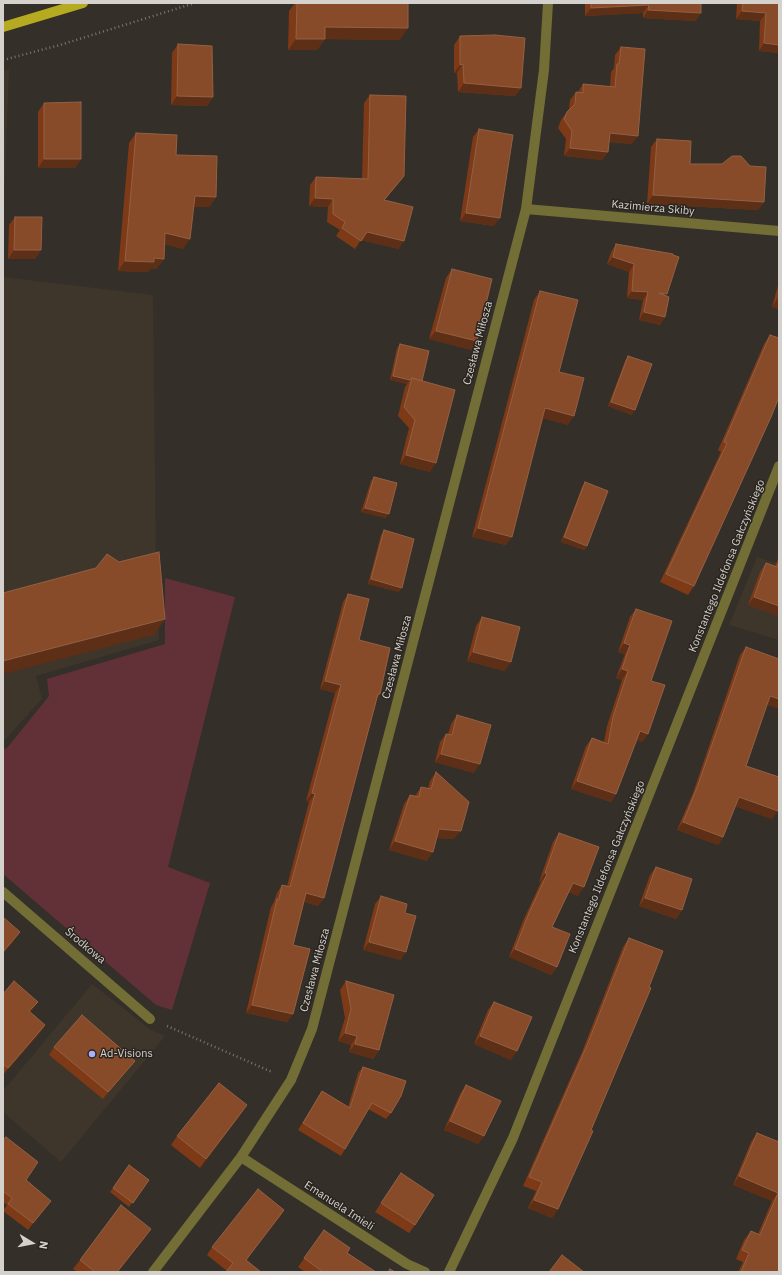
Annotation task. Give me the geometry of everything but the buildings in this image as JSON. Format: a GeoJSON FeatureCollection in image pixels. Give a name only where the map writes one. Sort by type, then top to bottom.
{"type":"FeatureCollection","features":[{"type":"Feature","properties":{"kind":"main road"},"geometry":{"type":"LineString","coordinates":[[3,27],[84,3]]}},
{"type":"Feature","properties":{"kind":"street","name":"Czesława Miłosza"},"geometry":{"type":"LineString","coordinates":[[153,1272],[241,1157],[291,1080],[312,1029],[526,209],[544,70],[548,3]]}},
{"type":"Feature","properties":{"kind":"street","name":"Kazimierza Skiby"},"geometry":{"type":"LineString","coordinates":[[526,209],[779,231]]}},
{"type":"Feature","properties":{"kind":"street","name":"Konstantego Ildefonsa Gałczyńskiego"},"geometry":{"type":"LineString","coordinates":[[448,1272],[516,1131],[779,466]]}},
{"type":"Feature","properties":{"kind":"street","name":"Środkowa"},"geometry":{"type":"LineString","coordinates":[[3,892],[150,1019]]}},
{"type":"Feature","properties":{"kind":"street","name":"Emanuela Imieli"},"geometry":{"type":"LineString","coordinates":[[241,1157],[407,1264],[425,1272]]}},
{"type":"Feature","properties":{"kind":"path"},"geometry":{"type":"LineString","coordinates":[[3,60],[60,45],[195,3]]}},
{"type":"Feature","properties":{"kind":"path"},"geometry":{"type":"LineString","coordinates":[[150,1019],[291,1080]]}},
{"type":"Feature","properties":{"kind":"shaded area"},"geometry":{"type":"Polygon","coordinates":[[[9,69],[3,234],[3,71],[9,69]]]}},
{"type":"Feature","properties":{"kind":"shaded area"},"geometry":{"type":"Polygon","coordinates":[[[3,277],[153,295],[156,570],[159,640],[36,676],[42,699],[3,742],[3,277]]]}},
{"type":"Feature","properties":{"kind":"shaded area"},"geometry":{"type":"Polygon","coordinates":[[[757,557],[779,564],[779,640],[729,625],[757,557]]]}},
{"type":"Feature","properties":{"kind":"shaded area"},"geometry":{"type":"Polygon","coordinates":[[[165,578],[235,597],[168,867],[210,883],[172,1010],[156,1005],[3,874],[3,749],[7,748],[49,696],[47,679],[165,644],[165,578]]]}},
{"type":"Feature","properties":{"kind":"shaded area"},"geometry":{"type":"Polygon","coordinates":[[[92,984],[151,1030],[165,1036],[61,1162],[3,1112],[3,1091],[92,984]]]}},
{"type":"Feature","properties":{"kind":"place","name":"Ad-Visions"},"geometry":{"type":"Point","coordinates":[92,1054]}}]}
